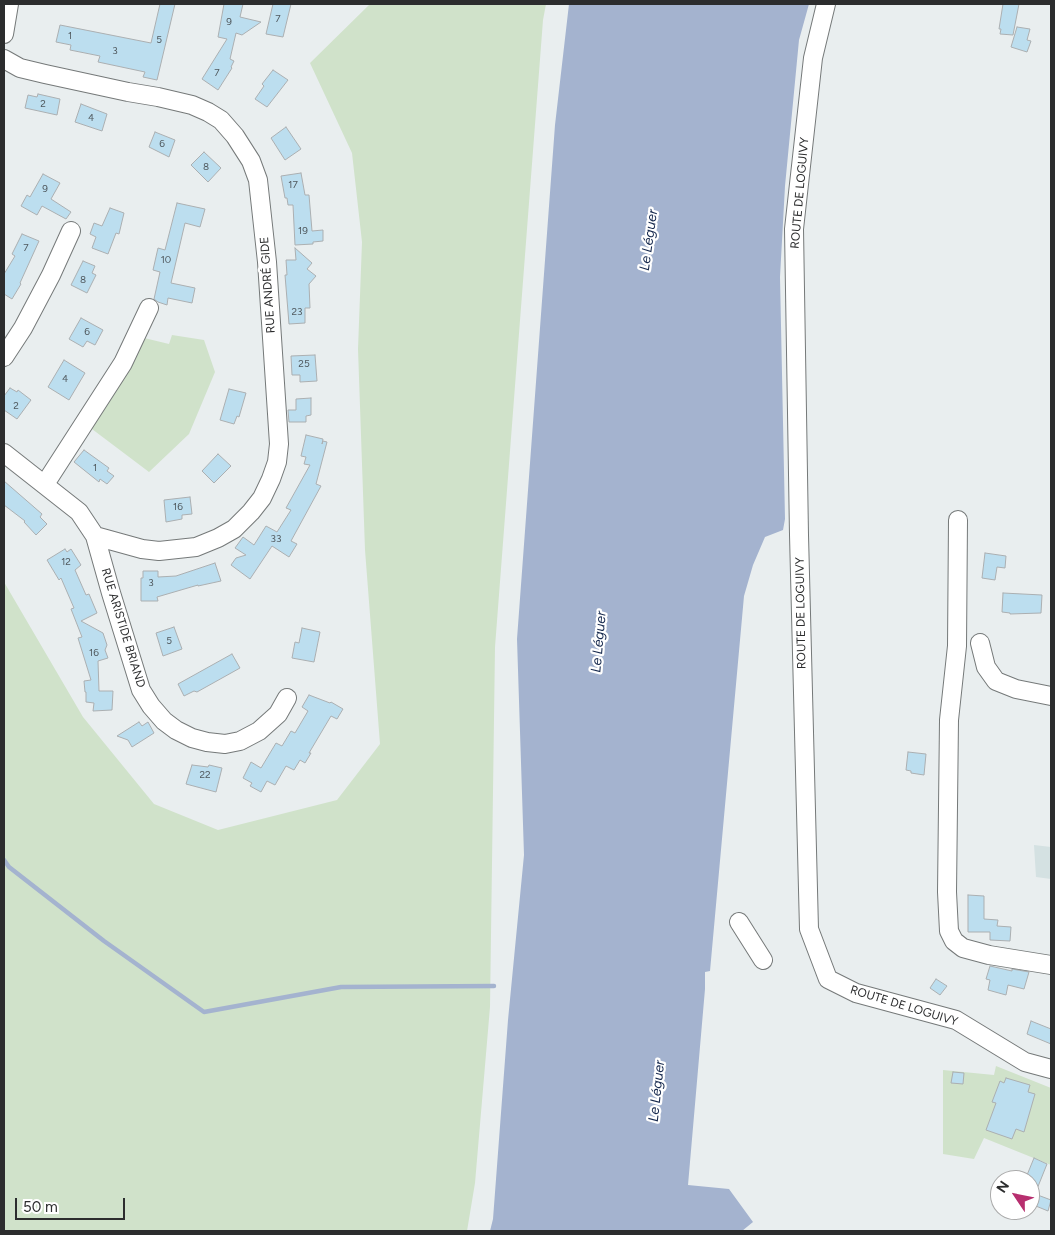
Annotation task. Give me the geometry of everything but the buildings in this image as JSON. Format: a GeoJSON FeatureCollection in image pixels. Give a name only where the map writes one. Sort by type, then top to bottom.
{"type":"FeatureCollection","features":[{"type":"Feature","properties":{"kind":"street"},"geometry":{"type":"LineString","coordinates":[[4,34],[9,4]]}},
{"type":"Feature","properties":{"kind":"street","name":"ROUTE DE LOGUIVY"},"geometry":{"type":"LineString","coordinates":[[826,4],[813,58],[794,229],[799,535],[809,929],[828,979],[856,993],[956,1020],[1025,1062],[1051,1069]]}},
{"type":"Feature","properties":{"kind":"street","name":"RUE ANDRÉ GIDE"},"geometry":{"type":"LineString","coordinates":[[4,59],[20,68],[158,97],[192,105],[208,112],[221,120],[235,136],[251,161],[258,180],[267,262],[279,444],[277,462],[271,479],[262,498],[234,529],[196,547],[159,551],[95,536]]}},
{"type":"Feature","properties":{"kind":"street"},"geometry":{"type":"LineString","coordinates":[[4,357],[23,328],[51,275],[71,231]]}},
{"type":"Feature","properties":{"kind":"street"},"geometry":{"type":"LineString","coordinates":[[45,484],[123,363],[149,308]]}},
{"type":"Feature","properties":{"kind":"street","name":"RUE ARISTIDE BRIAND"},"geometry":{"type":"LineString","coordinates":[[4,453],[79,512],[95,536],[142,690],[151,706],[164,721],[192,738],[225,744],[240,741],[259,731],[278,714],[287,698]]}},
{"type":"Feature","properties":{"kind":"street"},"geometry":{"type":"LineString","coordinates":[[958,520],[957,646],[949,720],[947,892],[950,931],[954,941],[963,948],[989,955],[1051,965]]}},
{"type":"Feature","properties":{"kind":"street"},"geometry":{"type":"LineString","coordinates":[[980,643],[986,667],[996,681],[1051,696]]}},
{"type":"Feature","properties":{"kind":"street"},"geometry":{"type":"LineString","coordinates":[[739,922],[763,960]]}},
{"type":"Feature","properties":{"kind":"shaded area"},"geometry":{"type":"Polygon","coordinates":[[[1034,845],[1051,847],[1051,879],[1036,877],[1034,845]]]}},
{"type":"Feature","properties":{"kind":"green space"},"geometry":{"type":"Polygon","coordinates":[[[367,4],[546,4],[543,20],[495,647],[490,1007],[475,1183],[467,1231],[4,1231],[4,582],[83,717],[154,804],[218,830],[337,800],[380,744],[365,550],[358,349],[362,242],[352,153],[310,63],[369,5],[367,4]]]}},
{"type":"Feature","properties":{"kind":"green space"},"geometry":{"type":"Polygon","coordinates":[[[172,335],[204,340],[215,372],[189,434],[149,472],[84,423],[136,336],[169,344],[172,335]]]}},
{"type":"Feature","properties":{"kind":"green space"},"geometry":{"type":"Polygon","coordinates":[[[996,1066],[1051,1088],[1051,1165],[984,1138],[974,1159],[943,1154],[943,1070],[994,1075],[996,1066]]]}},
{"type":"Feature","properties":{"kind":"water","name":"Le Léguer"},"geometry":{"type":"Polygon","coordinates":[[[569,4],[809,4],[799,40],[785,186],[780,277],[785,519],[783,530],[765,537],[753,565],[744,596],[710,971],[705,972],[688,1185],[729,1189],[753,1222],[742,1231],[490,1231],[493,1219],[508,1020],[524,855],[517,639],[555,125],[569,4]]]}},
{"type":"Feature","properties":{"kind":"waterway"},"geometry":{"type":"LineString","coordinates":[[4,860],[9,867],[104,941],[204,1012],[341,987],[494,986]]}}]}
